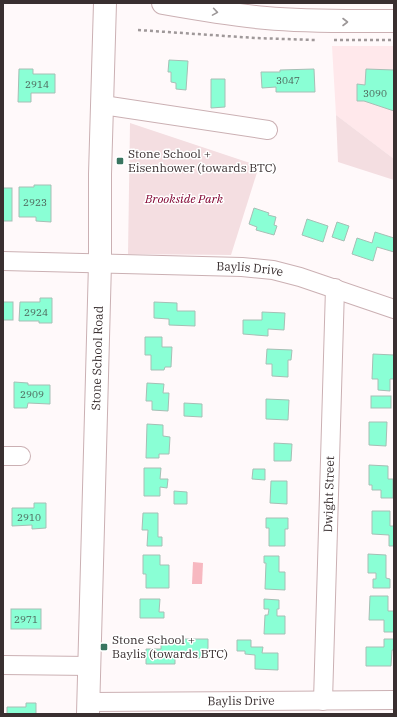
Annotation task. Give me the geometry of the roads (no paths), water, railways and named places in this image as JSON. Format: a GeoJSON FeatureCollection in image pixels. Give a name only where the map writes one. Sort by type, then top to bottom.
{"type":"FeatureCollection","features":[{"type":"Feature","properties":{"kind":"main road","name":"Stone School Road"},"geometry":{"type":"LineString","coordinates":[[89,708],[105,3]]}},
{"type":"Feature","properties":{"kind":"main road"},"geometry":{"type":"LineString","coordinates":[[163,3],[221,13],[267,18],[338,22],[394,21]]}},
{"type":"Feature","properties":{"kind":"street"},"geometry":{"type":"LineString","coordinates":[[102,105],[268,130]]}},
{"type":"Feature","properties":{"kind":"street","name":"Baylis Drive"},"geometry":{"type":"LineString","coordinates":[[3,261],[100,263],[273,270],[300,276],[394,309]]}},
{"type":"Feature","properties":{"kind":"street","name":"Dwight Street"},"geometry":{"type":"LineString","coordinates":[[323,700],[335,288]]}},
{"type":"Feature","properties":{"kind":"street"},"geometry":{"type":"LineString","coordinates":[[3,456],[21,456]]}},
{"type":"Feature","properties":{"kind":"street"},"geometry":{"type":"LineString","coordinates":[[3,665],[90,666]]}},
{"type":"Feature","properties":{"kind":"street","name":"Baylis Drive"},"geometry":{"type":"LineString","coordinates":[[89,708],[323,700],[394,700]]}},
{"type":"Feature","properties":{"kind":"place","name":"Stone School + Eisenhower (towards BTC)"},"geometry":{"type":"Point","coordinates":[120,161]}},
{"type":"Feature","properties":{"kind":"place","name":"Stone School + Baylis (towards BTC)"},"geometry":{"type":"Point","coordinates":[104,647]}},
{"type":"Feature","properties":{"kind":"park label","name":"Brookside Park"},"geometry":{"type":"Point","coordinates":[184,199]}}]}
